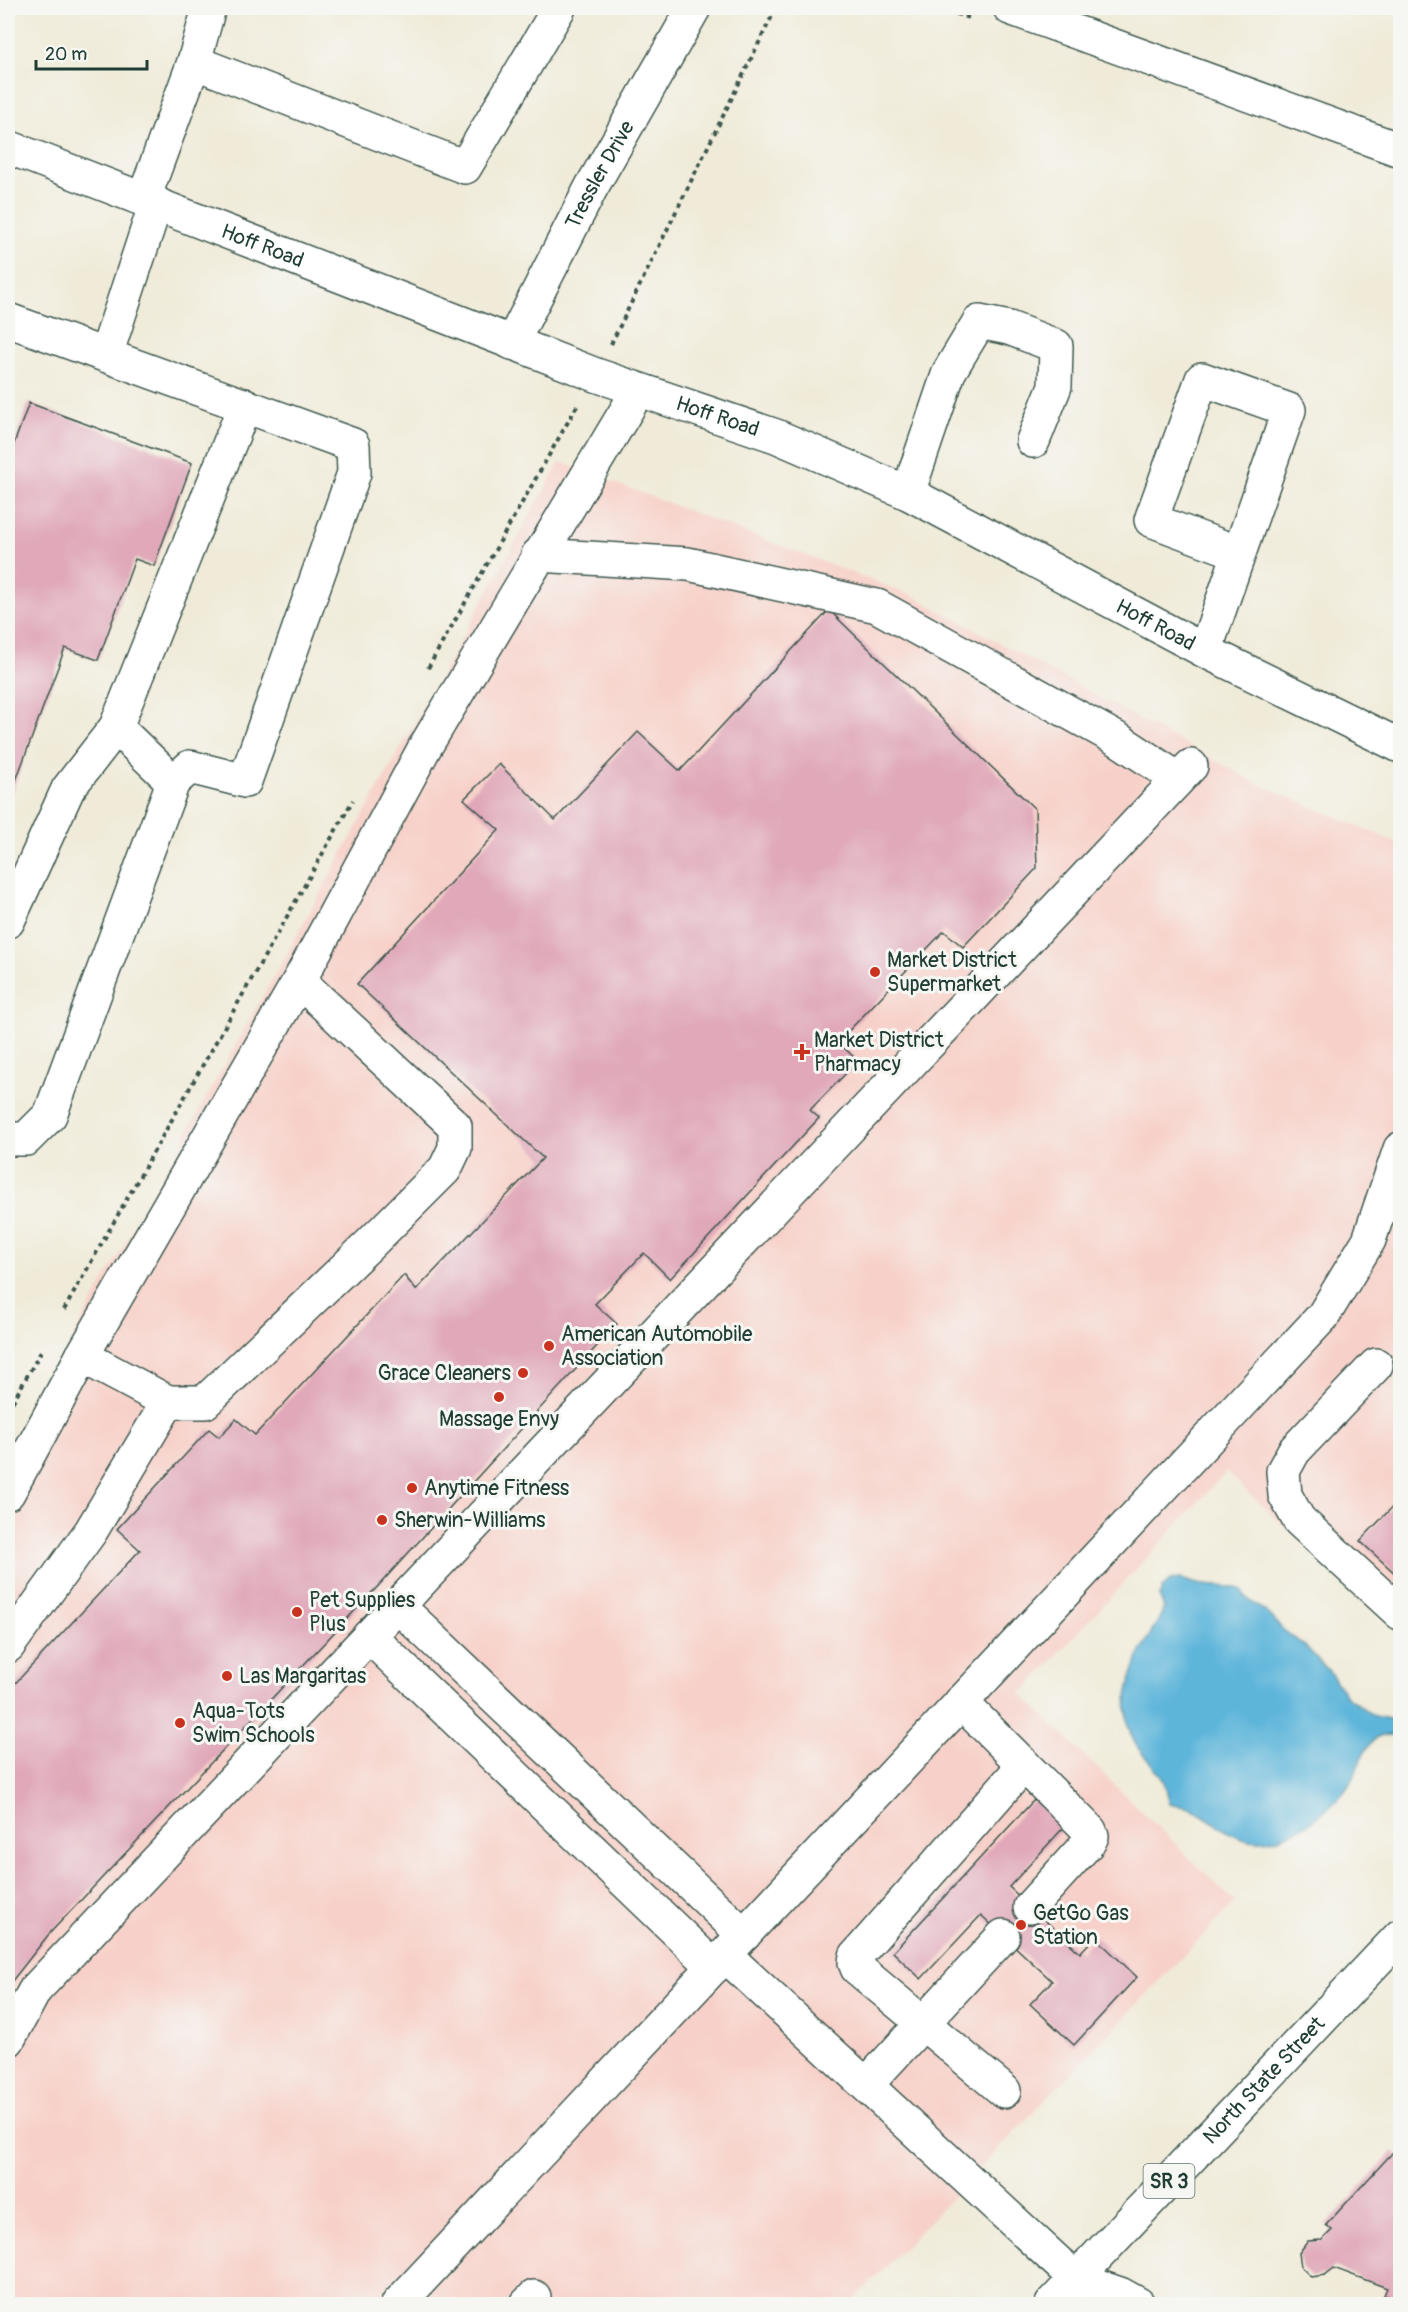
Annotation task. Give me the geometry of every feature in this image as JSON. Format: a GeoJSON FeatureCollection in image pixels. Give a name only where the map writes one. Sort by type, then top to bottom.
{"type":"FeatureCollection","features":[{"type":"Feature","properties":{"kind":"street"},"geometry":{"type":"LineString","coordinates":[[106,355],[209,8]]}},
{"type":"Feature","properties":{"kind":"street"},"geometry":{"type":"LineString","coordinates":[[194,62],[465,167],[559,8]]}},
{"type":"Feature","properties":{"kind":"street","name":"Tressler Drive"},"geometry":{"type":"LineString","coordinates":[[512,343],[591,188],[694,8]]}},
{"type":"Feature","properties":{"kind":"street"},"geometry":{"type":"LineString","coordinates":[[1010,8],[1401,150]]}},
{"type":"Feature","properties":{"kind":"street","name":"Hoff Road"},"geometry":{"type":"LineString","coordinates":[[8,147],[512,343],[638,390],[776,436],[908,493],[1205,651],[1401,746]]}},
{"type":"Feature","properties":{"kind":"street"},"geometry":{"type":"LineString","coordinates":[[8,320],[353,445],[354,473],[245,781],[190,767],[173,782],[50,1115],[26,1139],[8,1138]]}},
{"type":"Feature","properties":{"kind":"street"},"geometry":{"type":"LineString","coordinates":[[908,493],[949,372],[979,322],[1009,328],[1056,346],[1055,386],[1033,441]]}},
{"type":"Feature","properties":{"kind":"street"},"geometry":{"type":"LineString","coordinates":[[1205,651],[1289,410],[1202,379],[1151,520],[1239,553]]}},
{"type":"Feature","properties":{"kind":"street"},"geometry":{"type":"LineString","coordinates":[[8,1492],[82,1356],[299,981],[425,747],[638,390]]}},
{"type":"Feature","properties":{"kind":"street"},"geometry":{"type":"LineString","coordinates":[[8,921],[68,789],[116,727],[245,405]]}},
{"type":"Feature","properties":{"kind":"street"},"geometry":{"type":"LineString","coordinates":[[8,2040],[35,1990],[1185,773],[1119,740],[877,606],[688,564],[538,555]]}},
{"type":"Feature","properties":{"kind":"street"},"geometry":{"type":"LineString","coordinates":[[116,727],[173,782]]}},
{"type":"Feature","properties":{"kind":"street"},"geometry":{"type":"LineString","coordinates":[[82,1356],[168,1402],[205,1401],[445,1169],[455,1148],[455,1126],[299,981]]}},
{"type":"Feature","properties":{"kind":"street"},"geometry":{"type":"LineString","coordinates":[[398,2304],[1323,1316],[1369,1240],[1401,1149]]}},
{"type":"Feature","properties":{"kind":"street"},"geometry":{"type":"LineString","coordinates":[[1376,1365],[1294,1451],[1283,1470],[1285,1495],[1299,1520],[1401,1613]]}},
{"type":"Feature","properties":{"kind":"street"},"geometry":{"type":"LineString","coordinates":[[8,1646],[91,1531],[168,1402]]}},
{"type":"Feature","properties":{"kind":"street"},"geometry":{"type":"LineString","coordinates":[[398,1606],[728,1952],[866,2085],[1076,2279],[1120,2294],[1138,2304]]}},
{"type":"Feature","properties":{"kind":"street"},"geometry":{"type":"LineString","coordinates":[[369,1636],[728,1952]]}},
{"type":"Feature","properties":{"kind":"street"},"geometry":{"type":"LineString","coordinates":[[961,1702],[1090,1831],[1092,1836],[1030,1907]]}},
{"type":"Feature","properties":{"kind":"street"},"geometry":{"type":"LineString","coordinates":[[1004,2091],[857,1968],[855,1962],[856,1956],[1024,1765]]}},
{"type":"Feature","properties":{"kind":"street"},"geometry":{"type":"LineString","coordinates":[[866,2085],[1003,1936]]}},
{"type":"Feature","properties":{"kind":"street","name":"North State Street"},"geometry":{"type":"LineString","coordinates":[[1052,2304],[1401,1936]]}},
{"type":"Feature","properties":{"kind":"path"},"geometry":{"type":"LineString","coordinates":[[610,346],[776,8]]}},
{"type":"Feature","properties":{"kind":"path"},"geometry":{"type":"LineString","coordinates":[[939,8],[972,19]]}},
{"type":"Feature","properties":{"kind":"path"},"geometry":{"type":"LineString","coordinates":[[426,671],[560,434]]}},
{"type":"Feature","properties":{"kind":"path"},"geometry":{"type":"LineString","coordinates":[[60,1316],[355,796]]}},
{"type":"Feature","properties":{"kind":"path"},"geometry":{"type":"LineString","coordinates":[[8,1410],[43,1347]]}},
{"type":"Feature","properties":{"kind":"shaded area"},"geometry":{"type":"Polygon","coordinates":[[[560,462],[913,596],[1258,784],[1400,844],[1400,1633],[1226,1472],[1021,1694],[1235,1902],[850,2304],[8,2304],[8,1454],[560,462]]]}},
{"type":"Feature","properties":{"kind":"water"},"geometry":{"type":"Polygon","coordinates":[[[1182,1579],[1196,1584],[1241,1589],[1245,1597],[1270,1615],[1282,1629],[1306,1647],[1329,1671],[1346,1696],[1374,1716],[1400,1721],[1400,1734],[1381,1737],[1371,1743],[1350,1783],[1339,1798],[1316,1818],[1290,1833],[1262,1841],[1249,1840],[1226,1831],[1189,1808],[1170,1804],[1162,1778],[1134,1741],[1127,1716],[1128,1690],[1141,1652],[1164,1607],[1159,1596],[1162,1588],[1170,1580],[1182,1579]]]}},
{"type":"Feature","properties":{"kind":"building"},"geometry":{"type":"Polygon","coordinates":[[[29,403],[192,463],[154,566],[135,559],[98,660],[65,648],[8,802],[8,460],[29,403]]]}},
{"type":"Feature","properties":{"kind":"building"},"geometry":{"type":"Polygon","coordinates":[[[829,610],[1035,809],[1037,868],[963,947],[944,931],[838,1042],[858,1061],[810,1110],[819,1118],[670,1279],[644,1253],[595,1304],[617,1324],[380,1584],[49,1934],[8,1986],[8,1691],[140,1550],[117,1529],[209,1429],[219,1437],[236,1419],[255,1435],[404,1275],[416,1290],[543,1158],[357,984],[499,830],[464,799],[499,764],[555,820],[638,732],[680,771],[829,610]]]}},
{"type":"Feature","properties":{"kind":"building"},"geometry":{"type":"Polygon","coordinates":[[[1400,1499],[1400,1578],[1360,1541],[1400,1499]]]}},
{"type":"Feature","properties":{"kind":"building","name":"GetGo Gas Station"},"geometry":{"type":"Polygon","coordinates":[[[1034,1800],[1064,1827],[1009,1887],[1080,1953],[1095,1937],[1137,1977],[1074,2045],[1030,2004],[1052,1981],[981,1915],[921,1979],[893,1952],[1034,1800]]]}},
{"type":"Feature","properties":{"kind":"building"},"geometry":{"type":"Polygon","coordinates":[[[1394,2151],[1400,2157],[1400,2301],[1384,2295],[1387,2288],[1334,2268],[1325,2275],[1311,2277],[1301,2267],[1299,2253],[1308,2241],[1322,2240],[1332,2230],[1326,2225],[1394,2151]]]}},
{"type":"Feature","properties":{"kind":"place","name":"Market District Supermarket"},"geometry":{"type":"Point","coordinates":[875,972]}},
{"type":"Feature","properties":{"kind":"place","name":"Market District Pharmacy"},"geometry":{"type":"Point","coordinates":[802,1052]}},
{"type":"Feature","properties":{"kind":"place","name":"American Automobile Association"},"geometry":{"type":"Point","coordinates":[549,1346]}},
{"type":"Feature","properties":{"kind":"place","name":"Grace Cleaners"},"geometry":{"type":"Point","coordinates":[523,1373]}},
{"type":"Feature","properties":{"kind":"place","name":"Massage Envy"},"geometry":{"type":"Point","coordinates":[499,1397]}},
{"type":"Feature","properties":{"kind":"place","name":"Anytime Fitness"},"geometry":{"type":"Point","coordinates":[412,1488]}},
{"type":"Feature","properties":{"kind":"place","name":"Sherwin-Williams"},"geometry":{"type":"Point","coordinates":[382,1520]}},
{"type":"Feature","properties":{"kind":"place","name":"Pet Supplies Plus"},"geometry":{"type":"Point","coordinates":[297,1612]}},
{"type":"Feature","properties":{"kind":"place","name":"Las Margaritas"},"geometry":{"type":"Point","coordinates":[227,1676]}},
{"type":"Feature","properties":{"kind":"place","name":"Aqua-Tots Swim Schools"},"geometry":{"type":"Point","coordinates":[180,1723]}},
{"type":"Feature","properties":{"kind":"place","name":"GetGo Gas Station"},"geometry":{"type":"Point","coordinates":[1021,1925]}}]}
